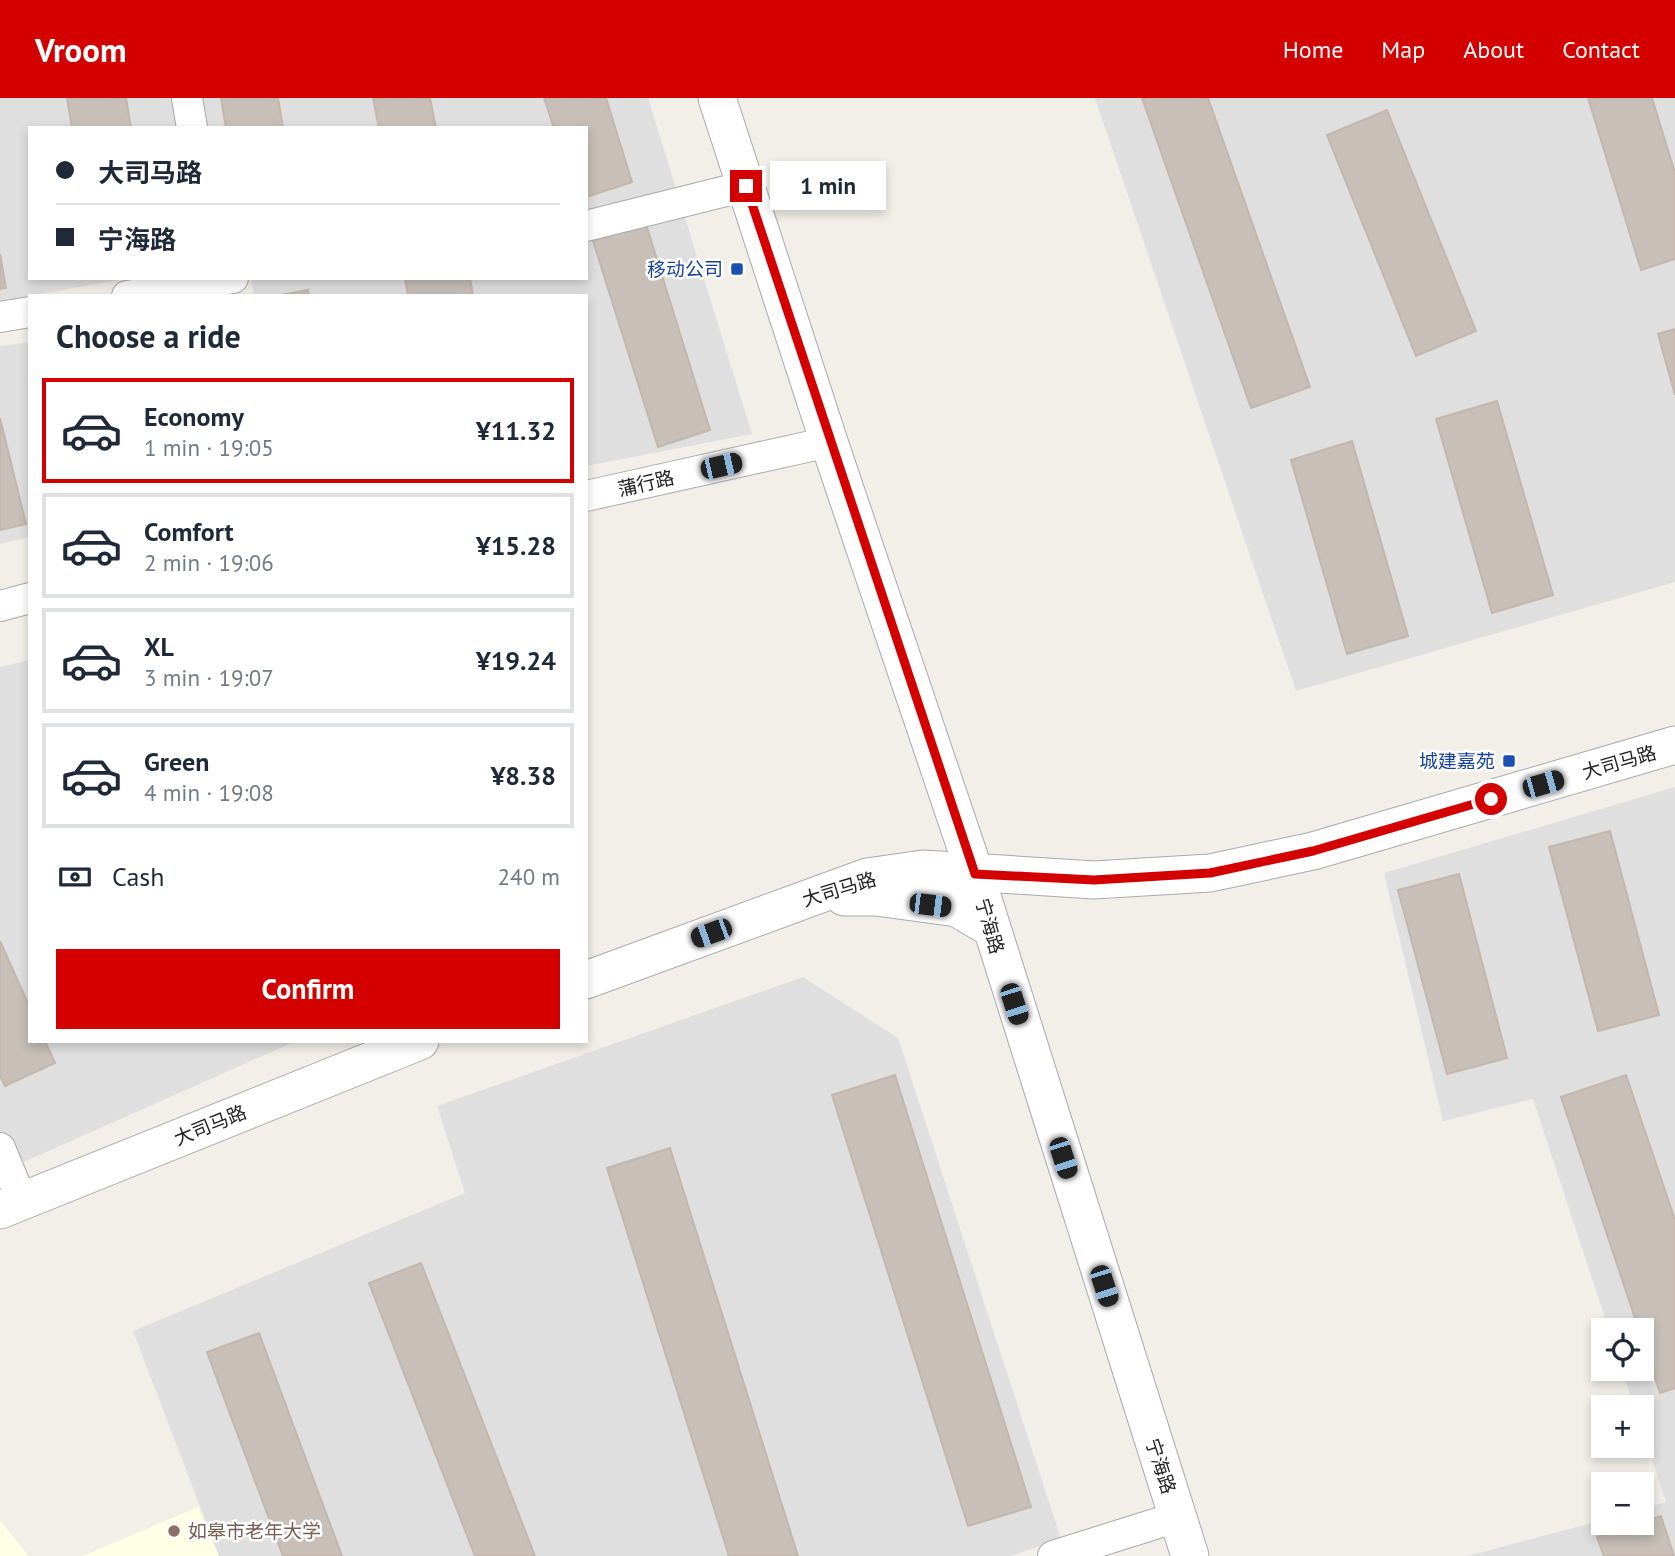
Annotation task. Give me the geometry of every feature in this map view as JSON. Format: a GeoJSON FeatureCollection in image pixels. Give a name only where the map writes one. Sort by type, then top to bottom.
{"type":"FeatureCollection","features":[{"type":"Feature","properties":{"kind":"street"},"geometry":{"type":"LineString","coordinates":[[187,98],[192,126]]}},
{"type":"Feature","properties":{"kind":"street","name":"宁海路"},"geometry":{"type":"LineString","coordinates":[[717,98],[828,442],[975,874],[989,927],[1190,1556]]}},
{"type":"Feature","properties":{"kind":"street"},"geometry":{"type":"LineString","coordinates":[[588,226],[746,186]]}},
{"type":"Feature","properties":{"kind":"street"},"geometry":{"type":"LineString","coordinates":[[142,294],[222,283]]}},
{"type":"Feature","properties":{"kind":"street"},"geometry":{"type":"LineString","coordinates":[[0,317],[28,312]]}},
{"type":"Feature","properties":{"kind":"street","name":"蒲行路"},"geometry":{"type":"LineString","coordinates":[[588,496],[828,442]]}},
{"type":"Feature","properties":{"kind":"street"},"geometry":{"type":"LineString","coordinates":[[0,606],[28,599]]}},
{"type":"Feature","properties":{"kind":"street","name":"大司马路"},"geometry":{"type":"LineString","coordinates":[[588,979],[867,877],[923,869],[1094,880],[1210,873],[1313,851],[1675,745]]}},
{"type":"Feature","properties":{"kind":"street"},"geometry":{"type":"LineString","coordinates":[[811,896],[876,897],[957,908],[989,927]]}},
{"type":"Feature","properties":{"kind":"street","name":"大司马路"},"geometry":{"type":"LineString","coordinates":[[11,1205],[415,1043]]}},
{"type":"Feature","properties":{"kind":"street"},"geometry":{"type":"LineString","coordinates":[[0,1148],[11,1205]]}},
{"type":"Feature","properties":{"kind":"street"},"geometry":{"type":"LineString","coordinates":[[1053,1556],[1177,1517]]}},
{"type":"Feature","properties":{"kind":"shaded area"},"geometry":{"type":"Polygon","coordinates":[[[0,98],[648,98],[752,434],[588,466],[588,294],[254,294],[251,280],[588,280],[588,126],[28,126],[28,280],[120,280],[0,301],[0,98]]]}},
{"type":"Feature","properties":{"kind":"shaded area"},"geometry":{"type":"Polygon","coordinates":[[[1095,98],[1675,98],[1675,582],[1296,691],[1095,98]]]}},
{"type":"Feature","properties":{"kind":"shaded area"},"geometry":{"type":"Polygon","coordinates":[[[28,342],[28,537],[0,544],[0,346],[28,342]]]}},
{"type":"Feature","properties":{"kind":"shaded area"},"geometry":{"type":"Polygon","coordinates":[[[28,660],[28,1043],[292,1043],[8,1169],[0,1149],[0,667],[28,660]]]}},
{"type":"Feature","properties":{"kind":"shaded area"},"geometry":{"type":"Polygon","coordinates":[[[1675,787],[1675,1556],[1468,1556],[1591,1523],[1591,1535],[1654,1535],[1654,1506],[1666,1502],[1652,1458],[1654,1458],[1654,1395],[1630,1395],[1626,1381],[1654,1381],[1654,1318],[1605,1318],[1533,1099],[1443,1121],[1384,873],[1675,787]]]}},
{"type":"Feature","properties":{"kind":"shaded area"},"geometry":{"type":"Polygon","coordinates":[[[803,977],[898,1038],[1061,1539],[1010,1556],[219,1556],[133,1331],[465,1193],[437,1106],[803,977]]]}},
{"type":"Feature","properties":{"kind":"shaded area","name":"如皋市老年大学"},"geometry":{"type":"Polygon","coordinates":[[[198,1507],[219,1556],[83,1556],[198,1507]]]}},
{"type":"Feature","properties":{"kind":"shaded area"},"geometry":{"type":"Polygon","coordinates":[[[0,1521],[29,1556],[0,1556],[0,1521]]]}},
{"type":"Feature","properties":{"kind":"building"},"geometry":{"type":"Polygon","coordinates":[[[67,98],[126,98],[131,126],[72,126],[67,98]]]}},
{"type":"Feature","properties":{"kind":"building"},"geometry":{"type":"Polygon","coordinates":[[[221,98],[278,98],[283,126],[226,126],[221,98]]]}},
{"type":"Feature","properties":{"kind":"building"},"geometry":{"type":"Polygon","coordinates":[[[373,98],[430,98],[436,126],[379,126],[373,98]]]}},
{"type":"Feature","properties":{"kind":"building"},"geometry":{"type":"Polygon","coordinates":[[[544,98],[606,98],[632,182],[588,196],[588,126],[553,126],[544,98]]]}},
{"type":"Feature","properties":{"kind":"building"},"geometry":{"type":"Polygon","coordinates":[[[1142,98],[1208,98],[1310,387],[1251,408],[1142,98]]]}},
{"type":"Feature","properties":{"kind":"building"},"geometry":{"type":"Polygon","coordinates":[[[1588,98],[1652,98],[1675,173],[1675,259],[1641,270],[1588,98]]]}},
{"type":"Feature","properties":{"kind":"building"},"geometry":{"type":"Polygon","coordinates":[[[1387,110],[1476,331],[1416,356],[1327,135],[1387,110]]]}},
{"type":"Feature","properties":{"kind":"building"},"geometry":{"type":"Polygon","coordinates":[[[646,224],[710,430],[658,447],[593,241],[646,224]]]}},
{"type":"Feature","properties":{"kind":"building"},"geometry":{"type":"Polygon","coordinates":[[[0,254],[6,288],[0,289],[0,254]]]}},
{"type":"Feature","properties":{"kind":"building"},"geometry":{"type":"Polygon","coordinates":[[[405,280],[470,280],[473,294],[408,294],[405,280]]]}},
{"type":"Feature","properties":{"kind":"building"},"geometry":{"type":"Polygon","coordinates":[[[308,290],[309,294],[287,294],[308,290]]]}},
{"type":"Feature","properties":{"kind":"building"},"geometry":{"type":"Polygon","coordinates":[[[1675,329],[1675,395],[1658,334],[1675,329]]]}},
{"type":"Feature","properties":{"kind":"building"},"geometry":{"type":"Polygon","coordinates":[[[1497,401],[1553,595],[1492,613],[1436,419],[1497,401]]]}},
{"type":"Feature","properties":{"kind":"building"},"geometry":{"type":"Polygon","coordinates":[[[0,418],[26,524],[0,530],[0,418]]]}},
{"type":"Feature","properties":{"kind":"building"},"geometry":{"type":"Polygon","coordinates":[[[1352,441],[1408,636],[1347,654],[1291,460],[1352,441]]]}},
{"type":"Feature","properties":{"kind":"building"},"geometry":{"type":"Polygon","coordinates":[[[1610,831],[1659,1015],[1598,1031],[1549,847],[1610,831]]]}},
{"type":"Feature","properties":{"kind":"building"},"geometry":{"type":"Polygon","coordinates":[[[1459,874],[1507,1058],[1447,1074],[1398,890],[1459,874]]]}},
{"type":"Feature","properties":{"kind":"building"},"geometry":{"type":"Polygon","coordinates":[[[0,941],[28,1004],[28,1043],[46,1043],[55,1063],[5,1086],[0,1076],[0,941]]]}},
{"type":"Feature","properties":{"kind":"building"},"geometry":{"type":"Polygon","coordinates":[[[895,1075],[1031,1507],[968,1526],[832,1095],[895,1075]]]}},
{"type":"Feature","properties":{"kind":"building"},"geometry":{"type":"Polygon","coordinates":[[[1626,1075],[1675,1220],[1675,1388],[1660,1393],[1654,1375],[1654,1318],[1635,1318],[1561,1097],[1626,1075]]]}},
{"type":"Feature","properties":{"kind":"building"},"geometry":{"type":"Polygon","coordinates":[[[670,1148],[798,1556],[729,1556],[607,1168],[670,1148]]]}},
{"type":"Feature","properties":{"kind":"building"},"geometry":{"type":"Polygon","coordinates":[[[421,1263],[535,1556],[475,1556],[369,1283],[421,1263]]]}},
{"type":"Feature","properties":{"kind":"building"},"geometry":{"type":"Polygon","coordinates":[[[259,1333],[342,1556],[283,1556],[207,1352],[259,1333]]]}},
{"type":"Feature","properties":{"kind":"building"},"geometry":{"type":"Polygon","coordinates":[[[1661,1516],[1674,1556],[1604,1556],[1597,1537],[1654,1535],[1654,1518],[1661,1516]]]}},
{"type":"Feature","properties":{"kind":"place","name":"移动公司"},"geometry":{"type":"Point","coordinates":[737,269]}},
{"type":"Feature","properties":{"kind":"place","name":"城建嘉苑"},"geometry":{"type":"Point","coordinates":[1509,761]}},
{"type":"Feature","properties":{"kind":"place","name":"如皋市老年大学"},"geometry":{"type":"Point","coordinates":[174,1531]}},
{"type":"Feature","properties":{"kind":"route"},"geometry":{"type":"LineString","coordinates":[[746,186],[828,442],[975,874],[1094,880],[1210,873],[1313,851],[1491,799]]}}]}
